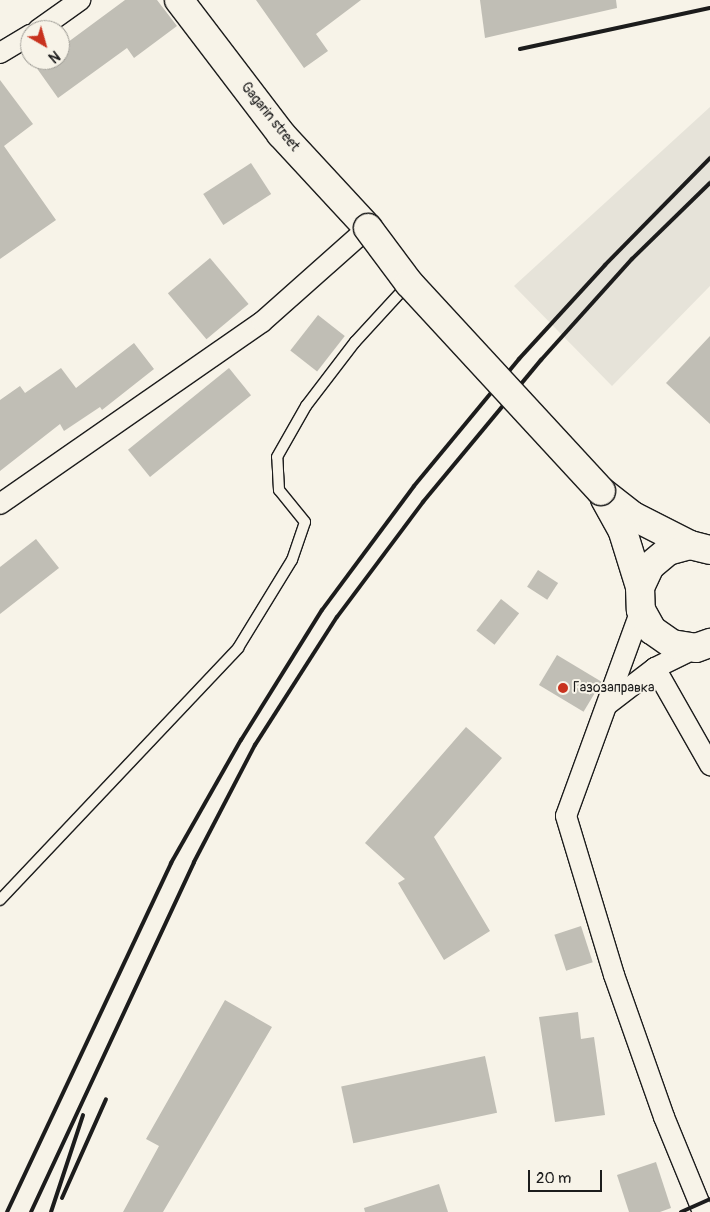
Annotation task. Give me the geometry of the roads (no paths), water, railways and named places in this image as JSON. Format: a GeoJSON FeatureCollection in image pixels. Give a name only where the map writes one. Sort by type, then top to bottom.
{"type":"FeatureCollection","features":[{"type":"Feature","properties":{"kind":"main road","name":"Gagarin street"},"geometry":{"type":"LineString","coordinates":[[180,0],[281,134],[368,228],[409,283],[601,491]]}},
{"type":"Feature","properties":{"kind":"main road"},"geometry":{"type":"LineString","coordinates":[[601,491],[633,516],[700,548]]}},
{"type":"Feature","properties":{"kind":"main road"},"geometry":{"type":"LineString","coordinates":[[601,491],[623,532],[652,630],[672,644],[703,645]]}},
{"type":"Feature","properties":{"kind":"main road"},"geometry":{"type":"LineString","coordinates":[[641,598],[656,561],[668,551],[700,548]]}},
{"type":"Feature","properties":{"kind":"street"},"geometry":{"type":"LineString","coordinates":[[52,20],[80,0]]}},
{"type":"Feature","properties":{"kind":"street"},"geometry":{"type":"LineString","coordinates":[[0,53],[20,41]]}},
{"type":"Feature","properties":{"kind":"street"},"geometry":{"type":"LineString","coordinates":[[0,504],[262,322],[368,228]]}},
{"type":"Feature","properties":{"kind":"street"},"geometry":{"type":"LineString","coordinates":[[641,598],[608,704],[566,816],[614,974],[664,1117],[703,1212]]}},
{"type":"Feature","properties":{"kind":"street"},"geometry":{"type":"LineString","coordinates":[[608,704],[655,668],[703,645]]}},
{"type":"Feature","properties":{"kind":"street"},"geometry":{"type":"LineString","coordinates":[[655,668],[710,765]]}},
{"type":"Feature","properties":{"kind":"lane"},"geometry":{"type":"LineString","coordinates":[[0,900],[238,648],[292,560],[305,522],[279,490],[277,457],[312,398],[355,342],[409,283]]}},
{"type":"Feature","properties":{"kind":"railway"},"geometry":{"type":"LineString","coordinates":[[520,49],[710,8]]}},
{"type":"Feature","properties":{"kind":"railway"},"geometry":{"type":"LineString","coordinates":[[7,1212],[171,863],[241,740],[322,610],[414,486],[519,359],[605,265],[710,158]]}},
{"type":"Feature","properties":{"kind":"railway"},"geometry":{"type":"LineString","coordinates":[[31,1212],[194,862],[255,745],[337,617],[423,502],[541,360],[632,259],[710,183]]}},
{"type":"Feature","properties":{"kind":"railway"},"geometry":{"type":"LineString","coordinates":[[62,1198],[106,1099]]}},
{"type":"Feature","properties":{"kind":"railway"},"geometry":{"type":"LineString","coordinates":[[51,1212],[83,1115]]}},
{"type":"Feature","properties":{"kind":"railway"},"geometry":{"type":"LineString","coordinates":[[681,1212],[710,1199]]}},
{"type":"Feature","properties":{"kind":"place","name":"Газозаправка"},"geometry":{"type":"Point","coordinates":[563,688]}}]}
